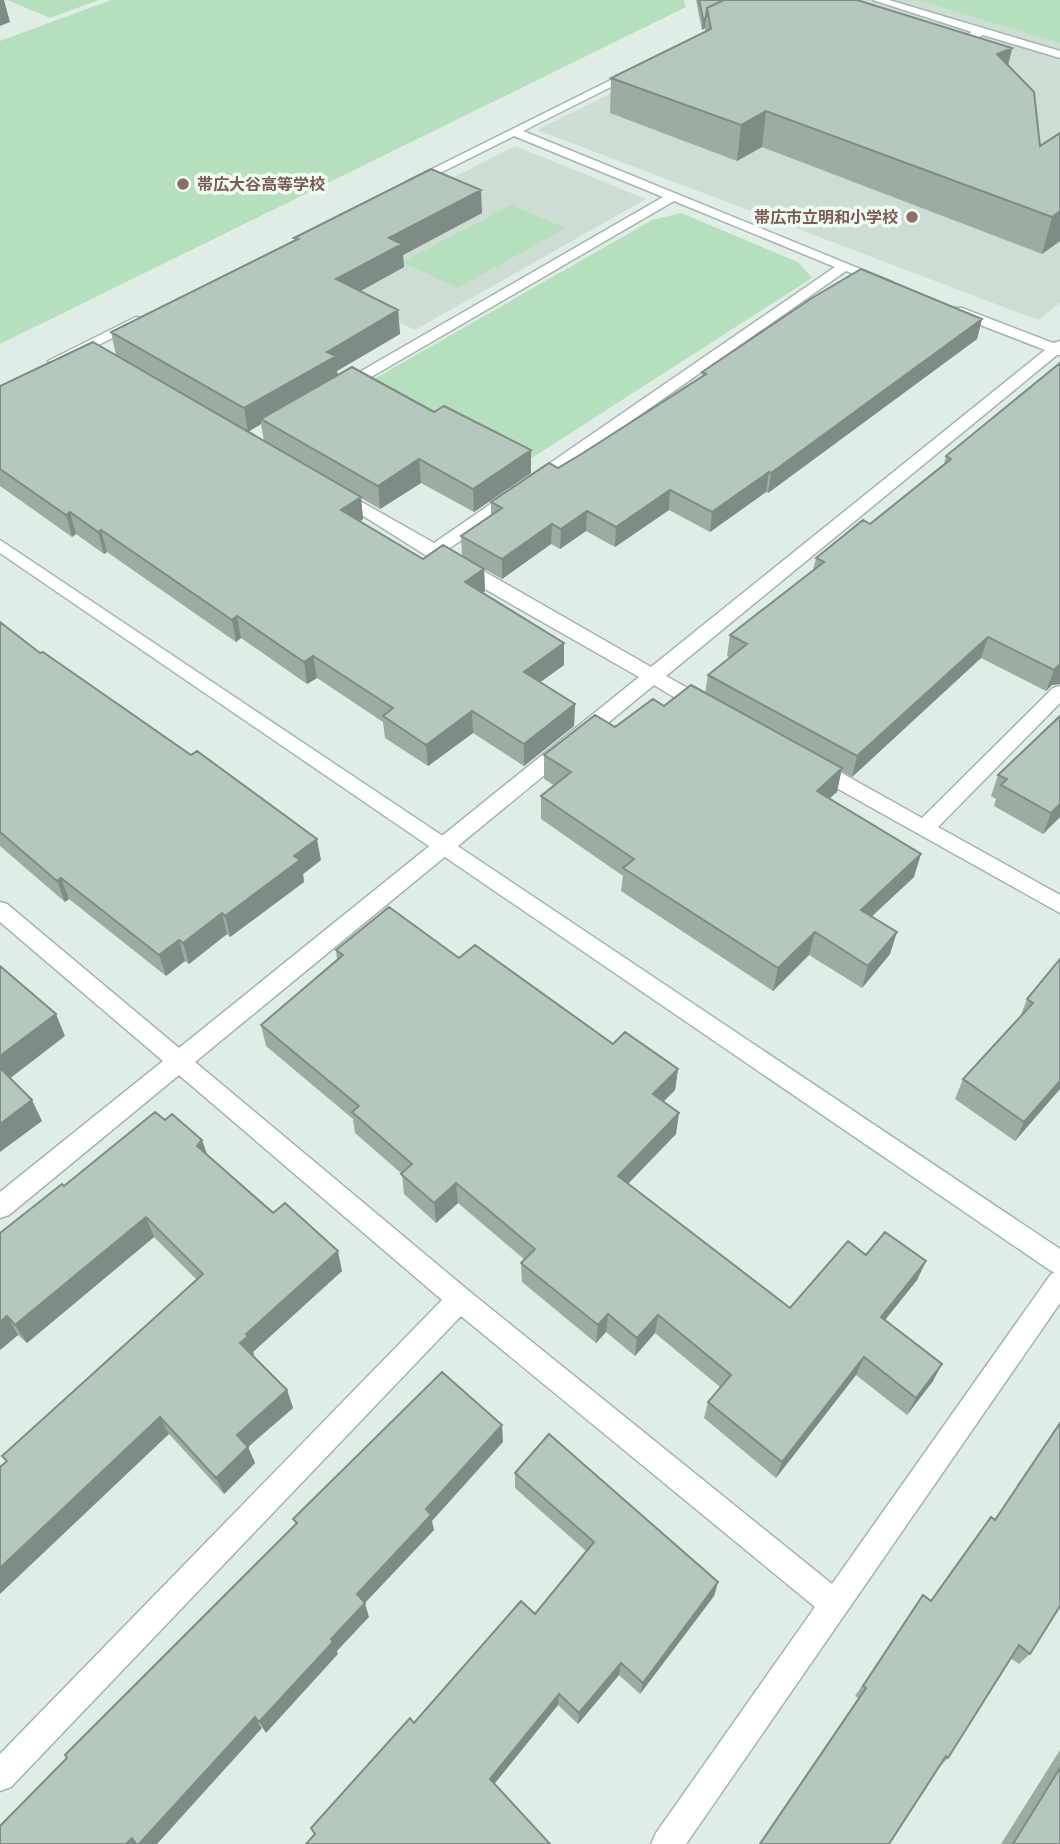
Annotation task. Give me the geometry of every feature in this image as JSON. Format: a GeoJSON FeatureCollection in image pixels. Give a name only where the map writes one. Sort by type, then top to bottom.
{"type":"FeatureCollection","features":[{"type":"Feature","properties":{"kind":"street"},"geometry":{"type":"LineString","coordinates":[[878,0],[1060,55]]}},
{"type":"Feature","properties":{"kind":"street"},"geometry":{"type":"LineString","coordinates":[[940,43],[952,47],[982,32]]}},
{"type":"Feature","properties":{"kind":"street"},"geometry":{"type":"LineString","coordinates":[[403,187],[648,64]]}},
{"type":"Feature","properties":{"kind":"street"},"geometry":{"type":"LineString","coordinates":[[514,132],[894,286]]}},
{"type":"Feature","properties":{"kind":"street"},"geometry":{"type":"LineString","coordinates":[[333,393],[672,197]]}},
{"type":"Feature","properties":{"kind":"street"},"geometry":{"type":"LineString","coordinates":[[433,552],[845,266]]}},
{"type":"Feature","properties":{"kind":"street"},"geometry":{"type":"LineString","coordinates":[[944,305],[1058,349]]}},
{"type":"Feature","properties":{"kind":"street"},"geometry":{"type":"LineString","coordinates":[[48,364],[146,316]]}},
{"type":"Feature","properties":{"kind":"street"},"geometry":{"type":"LineString","coordinates":[[84,346],[108,360]]}},
{"type":"Feature","properties":{"kind":"street"},"geometry":{"type":"LineString","coordinates":[[0,1207],[1058,349]]}},
{"type":"Feature","properties":{"kind":"street"},"geometry":{"type":"LineString","coordinates":[[318,483],[433,552],[723,717]]}},
{"type":"Feature","properties":{"kind":"street"},"geometry":{"type":"LineString","coordinates":[[0,545],[442,847],[1060,1263]]}},
{"type":"Feature","properties":{"kind":"street"},"geometry":{"type":"LineString","coordinates":[[925,828],[1060,692]]}},
{"type":"Feature","properties":{"kind":"street"},"geometry":{"type":"LineString","coordinates":[[794,756],[1060,905]]}},
{"type":"Feature","properties":{"kind":"street"},"geometry":{"type":"LineString","coordinates":[[0,910],[460,1299],[835,1605]]}},
{"type":"Feature","properties":{"kind":"street"},"geometry":{"type":"LineString","coordinates":[[667,1844],[1060,1282]]}},
{"type":"Feature","properties":{"kind":"street"},"geometry":{"type":"LineString","coordinates":[[0,1776],[460,1299]]}},
{"type":"Feature","properties":{"kind":"shaded area","name":"帯広市立明和小学校"},"geometry":{"type":"Polygon","coordinates":[[[799,0],[1060,0],[1060,303],[1038,320],[537,130],[799,0]]]}},
{"type":"Feature","properties":{"kind":"shaded area"},"geometry":{"type":"Polygon","coordinates":[[[515,146],[646,199],[415,330],[282,265],[515,146]]]}},
{"type":"Feature","properties":{"kind":"green space"},"geometry":{"type":"Polygon","coordinates":[[[7,0],[99,0],[50,18],[7,0]]]}},
{"type":"Feature","properties":{"kind":"green space","name":"帯広大谷高等学校"},"geometry":{"type":"Polygon","coordinates":[[[111,0],[684,0],[686,7],[0,344],[0,41],[111,0]]]}},
{"type":"Feature","properties":{"kind":"green space"},"geometry":{"type":"Polygon","coordinates":[[[917,0],[1060,0],[1060,43],[917,0]]]}},
{"type":"Feature","properties":{"kind":"green space"},"geometry":{"type":"Polygon","coordinates":[[[511,205],[566,228],[458,288],[402,262],[511,205]]]}},
{"type":"Feature","properties":{"kind":"green space"},"geometry":{"type":"Polygon","coordinates":[[[681,213],[798,262],[812,278],[524,463],[365,384],[652,220],[681,213]]]}},
{"type":"Feature","properties":{"kind":"building"},"geometry":{"type":"Polygon","coordinates":[[[699,0],[724,0],[707,8],[706,17],[703,19],[699,0]]]}},
{"type":"Feature","properties":{"kind":"building"},"geometry":{"type":"Polygon","coordinates":[[[724,0],[857,0],[1012,48],[997,54],[1034,92],[1040,146],[1060,133],[1060,211],[1052,217],[766,111],[741,125],[611,78],[711,29],[707,8],[724,0]]]}},
{"type":"Feature","properties":{"kind":"building"},"geometry":{"type":"Polygon","coordinates":[[[431,169],[481,190],[389,238],[402,244],[336,279],[398,310],[327,352],[336,356],[244,408],[111,332],[298,239],[294,238],[431,169]]]}},
{"type":"Feature","properties":{"kind":"building"},"geometry":{"type":"Polygon","coordinates":[[[861,269],[982,319],[771,473],[712,512],[670,490],[616,527],[587,511],[561,529],[552,524],[502,559],[461,536],[502,508],[491,502],[549,463],[558,468],[583,453],[706,374],[702,372],[812,298],[861,269]]]}},
{"type":"Feature","properties":{"kind":"building"},"geometry":{"type":"Polygon","coordinates":[[[93,342],[361,497],[341,510],[423,559],[443,545],[484,569],[465,582],[564,643],[524,672],[575,704],[524,744],[472,711],[426,745],[383,716],[393,708],[313,656],[304,662],[237,616],[232,620],[101,530],[98,532],[70,512],[66,515],[0,469],[0,386],[93,342]]]}},
{"type":"Feature","properties":{"kind":"building"},"geometry":{"type":"Polygon","coordinates":[[[1060,363],[1060,664],[1054,670],[988,637],[857,756],[708,675],[747,644],[730,635],[824,562],[816,558],[863,520],[870,524],[951,459],[946,456],[1060,363]]]}},
{"type":"Feature","properties":{"kind":"building"},"geometry":{"type":"Polygon","coordinates":[[[352,367],[434,412],[444,406],[531,450],[473,489],[419,459],[378,486],[261,419],[352,367]]]}},
{"type":"Feature","properties":{"kind":"building"},"geometry":{"type":"Polygon","coordinates":[[[0,622],[40,653],[43,652],[191,755],[197,751],[317,839],[294,856],[300,860],[225,916],[222,913],[183,943],[179,940],[159,955],[61,878],[57,881],[0,832],[0,622]]]}},
{"type":"Feature","properties":{"kind":"building"},"geometry":{"type":"Polygon","coordinates":[[[691,685],[842,768],[817,791],[921,854],[861,910],[897,932],[868,966],[815,932],[778,968],[623,868],[634,859],[541,796],[571,772],[544,755],[595,715],[615,727],[653,699],[664,706],[691,685]]]}},
{"type":"Feature","properties":{"kind":"building"},"geometry":{"type":"Polygon","coordinates":[[[1060,716],[1060,804],[1051,813],[1001,785],[1007,779],[998,775],[1060,716]]]}},
{"type":"Feature","properties":{"kind":"building"},"geometry":{"type":"Polygon","coordinates":[[[389,907],[459,958],[475,945],[613,1044],[625,1032],[678,1069],[653,1094],[679,1113],[618,1176],[790,1308],[848,1241],[866,1255],[885,1232],[926,1261],[881,1317],[942,1364],[916,1398],[864,1357],[782,1462],[708,1402],[731,1375],[658,1315],[637,1338],[608,1314],[598,1325],[521,1263],[535,1249],[456,1183],[434,1203],[401,1174],[412,1164],[352,1112],[359,1106],[261,1025],[343,955],[336,950],[389,907]]]}},
{"type":"Feature","properties":{"kind":"building"},"geometry":{"type":"Polygon","coordinates":[[[1060,959],[1060,1081],[1024,1122],[963,1079],[1033,1003],[1027,999],[1060,959]]]}},
{"type":"Feature","properties":{"kind":"building"},"geometry":{"type":"Polygon","coordinates":[[[0,966],[56,1014],[0,1056],[0,966]]]}},
{"type":"Feature","properties":{"kind":"building"},"geometry":{"type":"Polygon","coordinates":[[[0,1068],[32,1100],[0,1124],[0,1068]]]}},
{"type":"Feature","properties":{"kind":"building"},"geometry":{"type":"Polygon","coordinates":[[[155,1112],[165,1120],[172,1114],[202,1140],[197,1146],[273,1213],[285,1203],[338,1251],[246,1334],[248,1336],[240,1343],[287,1390],[237,1435],[248,1447],[216,1478],[160,1417],[0,1568],[0,1467],[7,1461],[2,1456],[203,1274],[146,1217],[15,1325],[7,1316],[0,1322],[0,1233],[62,1184],[64,1186],[155,1112]]]}},
{"type":"Feature","properties":{"kind":"building"},"geometry":{"type":"Polygon","coordinates":[[[442,1372],[502,1425],[426,1509],[431,1515],[357,1594],[365,1603],[259,1722],[255,1717],[139,1844],[132,1838],[126,1844],[0,1844],[0,1826],[67,1758],[65,1755],[297,1523],[293,1519],[442,1372]]]}},
{"type":"Feature","properties":{"kind":"building"},"geometry":{"type":"Polygon","coordinates":[[[1060,1423],[1060,1606],[1030,1654],[1019,1645],[948,1758],[946,1756],[889,1844],[760,1844],[866,1688],[863,1686],[923,1595],[931,1601],[991,1517],[995,1520],[1060,1423]]]}},
{"type":"Feature","properties":{"kind":"building"},"geometry":{"type":"Polygon","coordinates":[[[549,1434],[718,1582],[643,1683],[621,1663],[579,1713],[559,1694],[490,1779],[550,1844],[306,1844],[315,1834],[311,1828],[410,1718],[414,1723],[521,1601],[535,1614],[594,1542],[515,1473],[549,1434]]]}},
{"type":"Feature","properties":{"kind":"building"},"geometry":{"type":"Polygon","coordinates":[[[1060,1768],[1060,1844],[1013,1844],[1060,1768]]]}},
{"type":"Feature","properties":{"kind":"place","name":"帯広大谷高等学校"},"geometry":{"type":"Point","coordinates":[183,184]}},
{"type":"Feature","properties":{"kind":"place","name":"帯広市立明和小学校"},"geometry":{"type":"Point","coordinates":[912,217]}}]}
